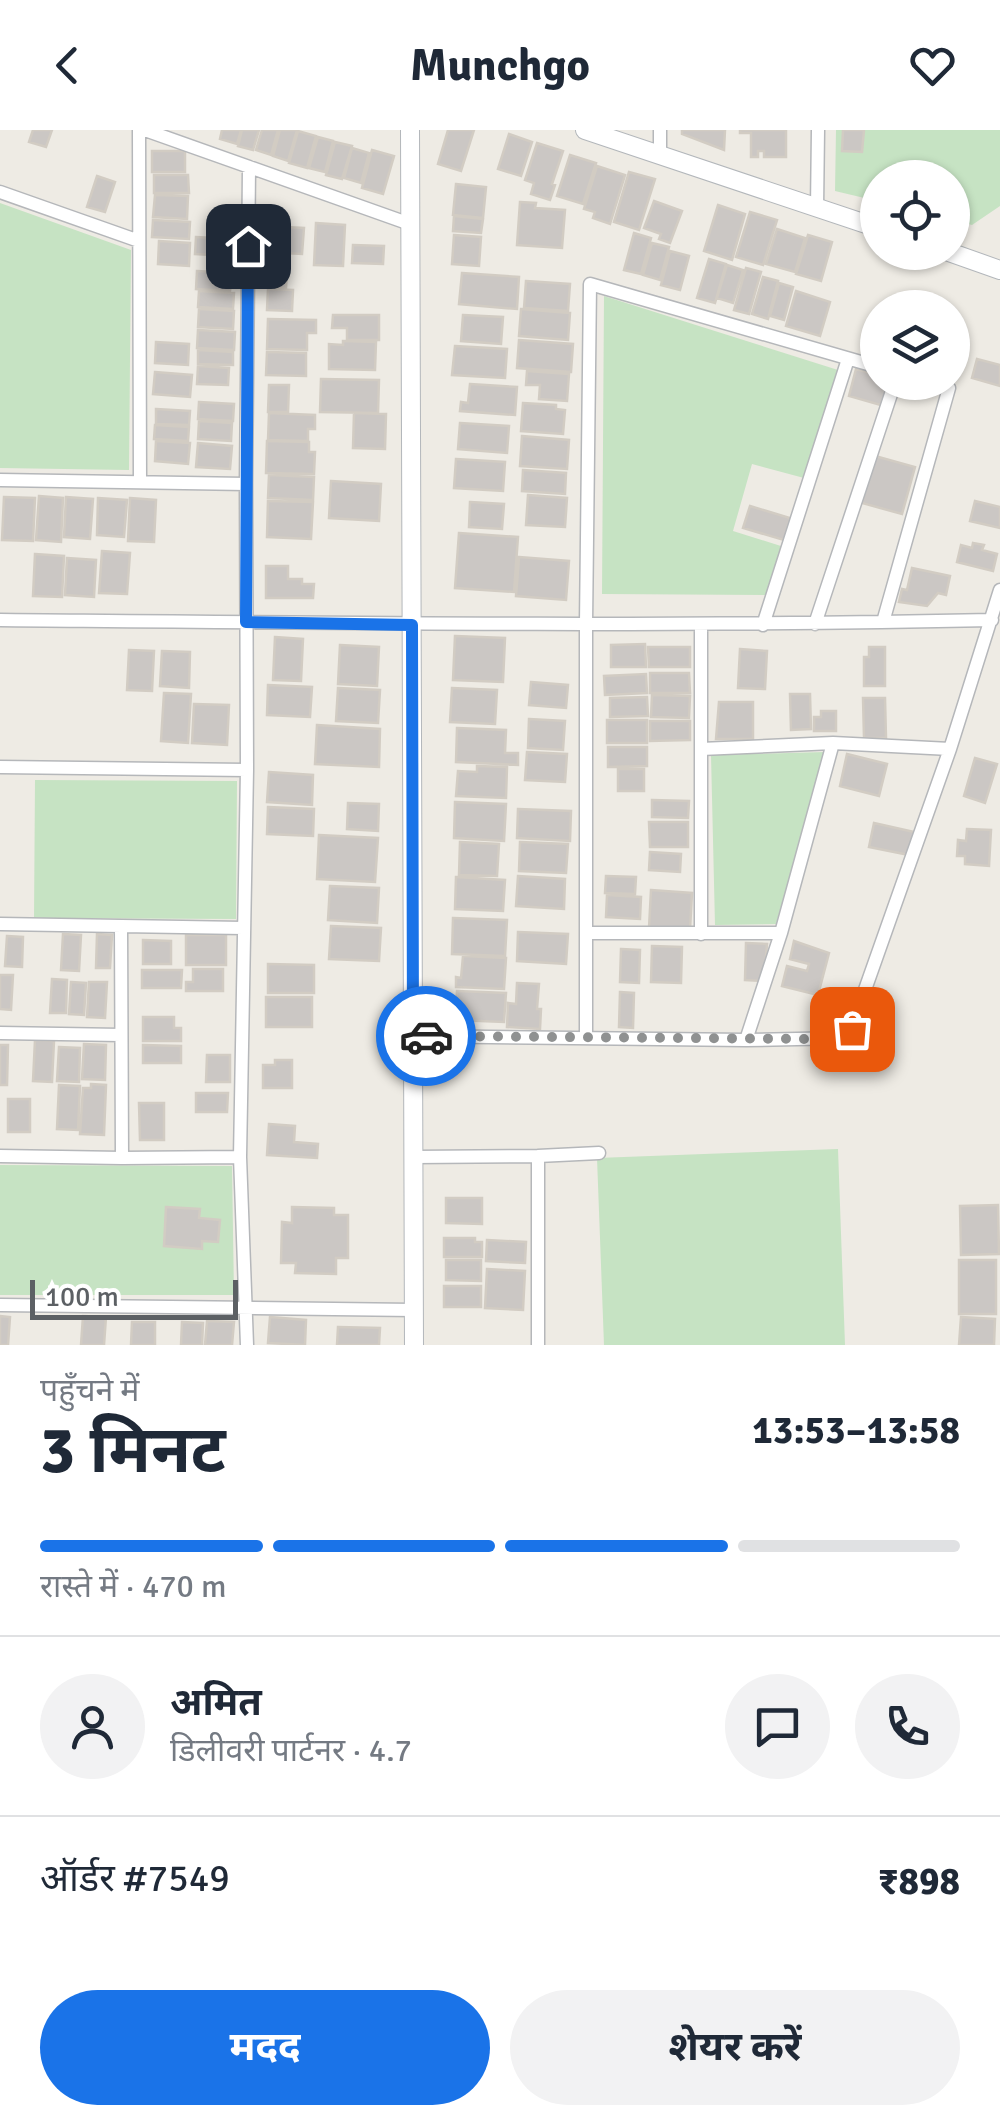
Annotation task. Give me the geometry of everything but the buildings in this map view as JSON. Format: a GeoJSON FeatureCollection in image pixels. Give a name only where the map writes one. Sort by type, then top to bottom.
{"type":"FeatureCollection","features":[{"type":"Feature","properties":{"kind":"street"},"geometry":{"type":"LineString","coordinates":[[140,482],[142,130],[410,224]]}},
{"type":"Feature","properties":{"kind":"street"},"geometry":{"type":"LineString","coordinates":[[410,130],[414,1345]]}},
{"type":"Feature","properties":{"kind":"street"},"geometry":{"type":"LineString","coordinates":[[585,130],[860,222]]}},
{"type":"Feature","properties":{"kind":"street"},"geometry":{"type":"LineString","coordinates":[[660,130],[660,155]]}},
{"type":"Feature","properties":{"kind":"street"},"geometry":{"type":"LineString","coordinates":[[817,208],[818,130]]}},
{"type":"Feature","properties":{"kind":"street"},"geometry":{"type":"LineString","coordinates":[[247,1345],[240,1157],[247,770],[249,167]]}},
{"type":"Feature","properties":{"kind":"street"},"geometry":{"type":"LineString","coordinates":[[0,192],[140,241]]}},
{"type":"Feature","properties":{"kind":"street"},"geometry":{"type":"LineString","coordinates":[[970,259],[1000,270]]}},
{"type":"Feature","properties":{"kind":"street"},"geometry":{"type":"LineString","coordinates":[[586,1038],[590,284],[860,362]]}},
{"type":"Feature","properties":{"kind":"street"},"geometry":{"type":"LineString","coordinates":[[762,625],[848,359]]}},
{"type":"Feature","properties":{"kind":"street"},"geometry":{"type":"LineString","coordinates":[[816,624],[888,400]]}},
{"type":"Feature","properties":{"kind":"street"},"geometry":{"type":"LineString","coordinates":[[884,622],[946,400]]}},
{"type":"Feature","properties":{"kind":"street"},"geometry":{"type":"LineString","coordinates":[[0,480],[246,484]]}},
{"type":"Feature","properties":{"kind":"street"},"geometry":{"type":"LineString","coordinates":[[413,1036],[746,1040],[849,1036],[950,748],[1000,590]]}},
{"type":"Feature","properties":{"kind":"street"},"geometry":{"type":"LineString","coordinates":[[0,620],[762,625],[992,620]]}},
{"type":"Feature","properties":{"kind":"street"},"geometry":{"type":"LineString","coordinates":[[701,624],[701,934]]}},
{"type":"Feature","properties":{"kind":"street"},"geometry":{"type":"LineString","coordinates":[[701,749],[834,743],[950,748]]}},
{"type":"Feature","properties":{"kind":"street"},"geometry":{"type":"LineString","coordinates":[[746,1040],[781,933],[834,743]]}},
{"type":"Feature","properties":{"kind":"street"},"geometry":{"type":"LineString","coordinates":[[0,766],[247,770]]}},
{"type":"Feature","properties":{"kind":"street"},"geometry":{"type":"LineString","coordinates":[[0,924],[243,928]]}},
{"type":"Feature","properties":{"kind":"street"},"geometry":{"type":"LineString","coordinates":[[121,926],[122,1158]]}},
{"type":"Feature","properties":{"kind":"street"},"geometry":{"type":"LineString","coordinates":[[586,933],[781,933]]}},
{"type":"Feature","properties":{"kind":"street"},"geometry":{"type":"LineString","coordinates":[[0,1033],[121,1035]]}},
{"type":"Feature","properties":{"kind":"street"},"geometry":{"type":"LineString","coordinates":[[414,1157],[599,1154]]}},
{"type":"Feature","properties":{"kind":"street"},"geometry":{"type":"LineString","coordinates":[[0,1156],[240,1157]]}},
{"type":"Feature","properties":{"kind":"street"},"geometry":{"type":"LineString","coordinates":[[538,1156],[538,1345]]}},
{"type":"Feature","properties":{"kind":"street"},"geometry":{"type":"LineString","coordinates":[[1,1305],[414,1310]]}},
{"type":"Feature","properties":{"kind":"green space"},"geometry":{"type":"Polygon","coordinates":[[[836,130],[1000,130],[1000,206],[972,225],[970,160],[860,160],[860,197],[835,191],[836,130]]]}},
{"type":"Feature","properties":{"kind":"green space"},"geometry":{"type":"Polygon","coordinates":[[[0,203],[131,250],[129,470],[0,468],[0,203]]]}},
{"type":"Feature","properties":{"kind":"green space"},"geometry":{"type":"Polygon","coordinates":[[[604,296],[838,370],[804,478],[752,464],[733,531],[784,547],[766,595],[602,594],[604,296]]]}},
{"type":"Feature","properties":{"kind":"green space"},"geometry":{"type":"Polygon","coordinates":[[[825,752],[776,924],[715,925],[711,755],[825,752]]]}},
{"type":"Feature","properties":{"kind":"green space"},"geometry":{"type":"Polygon","coordinates":[[[35,780],[237,781],[236,919],[34,918],[35,780]]]}},
{"type":"Feature","properties":{"kind":"green space"},"geometry":{"type":"Polygon","coordinates":[[[838,1149],[845,1345],[604,1345],[597,1158],[838,1149]]]}},
{"type":"Feature","properties":{"kind":"green space"},"geometry":{"type":"Polygon","coordinates":[[[0,1165],[232,1166],[234,1295],[0,1295],[0,1165]]]}},
{"type":"Feature","properties":{"kind":"way so far"},"geometry":{"type":"LineString","coordinates":[[426,1036],[812,1039],[844,1038],[852,1029]]}},
{"type":"Feature","properties":{"kind":"route"},"geometry":{"type":"LineString","coordinates":[[248,246],[246,622],[412,625],[413,1036],[426,1036]]}}]}
